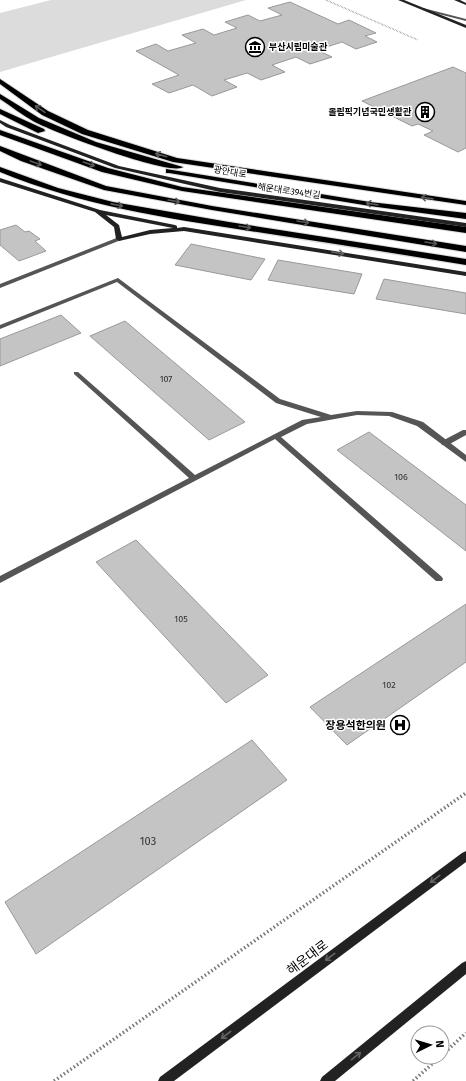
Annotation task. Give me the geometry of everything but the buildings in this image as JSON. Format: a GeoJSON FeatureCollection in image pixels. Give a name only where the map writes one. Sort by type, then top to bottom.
{"type":"FeatureCollection","features":[{"type":"Feature","properties":{"kind":"highway"},"geometry":{"type":"LineString","coordinates":[[0,80],[44,113],[85,132],[176,160],[466,203]]}},
{"type":"Feature","properties":{"kind":"highway"},"geometry":{"type":"LineString","coordinates":[[0,96],[36,120],[93,144],[160,164],[466,210]]}},
{"type":"Feature","properties":{"kind":"highway","name":"광안대로"},"geometry":{"type":"LineString","coordinates":[[0,111],[41,131],[93,151],[160,170],[370,204],[466,216]]}},
{"type":"Feature","properties":{"kind":"highway"},"geometry":{"type":"LineString","coordinates":[[0,132],[105,170],[182,189],[466,230]]}},
{"type":"Feature","properties":{"kind":"highway"},"geometry":{"type":"LineString","coordinates":[[0,148],[24,159],[104,188],[212,208],[466,249]]}},
{"type":"Feature","properties":{"kind":"highway"},"geometry":{"type":"LineString","coordinates":[[0,169],[25,181],[100,202],[200,220],[466,262]]}},
{"type":"Feature","properties":{"kind":"main road"},"geometry":{"type":"LineString","coordinates":[[400,0],[466,27]]}},
{"type":"Feature","properties":{"kind":"main road"},"geometry":{"type":"LineString","coordinates":[[456,0],[466,4]]}},
{"type":"Feature","properties":{"kind":"main road","name":"해운대로394번길"},"geometry":{"type":"LineString","coordinates":[[0,121],[8,126],[117,167],[220,190],[466,225]]}},
{"type":"Feature","properties":{"kind":"main road"},"geometry":{"type":"LineString","coordinates":[[0,180],[97,211],[184,229],[466,274]]}},
{"type":"Feature","properties":{"kind":"main road"},"geometry":{"type":"LineString","coordinates":[[97,211],[117,226],[119,239],[150,232],[184,229]]}},
{"type":"Feature","properties":{"kind":"main road","name":"해운대로"},"geometry":{"type":"LineString","coordinates":[[164,1081],[466,856]]}},
{"type":"Feature","properties":{"kind":"main road"},"geometry":{"type":"LineString","coordinates":[[326,1081],[466,967]]}},
{"type":"Feature","properties":{"kind":"street"},"geometry":{"type":"LineString","coordinates":[[424,9],[466,20]]}},
{"type":"Feature","properties":{"kind":"street"},"geometry":{"type":"LineString","coordinates":[[0,286],[119,239]]}},
{"type":"Feature","properties":{"kind":"street"},"geometry":{"type":"LineString","coordinates":[[0,327],[118,280],[278,401],[330,417]]}},
{"type":"Feature","properties":{"kind":"street"},"geometry":{"type":"LineString","coordinates":[[76,373],[194,478]]}},
{"type":"Feature","properties":{"kind":"street"},"geometry":{"type":"LineString","coordinates":[[0,580],[194,478],[306,422],[357,413],[390,414],[420,424],[466,459]]}},
{"type":"Feature","properties":{"kind":"street"},"geometry":{"type":"LineString","coordinates":[[445,443],[466,432]]}},
{"type":"Feature","properties":{"kind":"street"},"geometry":{"type":"LineString","coordinates":[[276,436],[439,579]]}},
{"type":"Feature","properties":{"kind":"path"},"geometry":{"type":"LineString","coordinates":[[326,0],[418,40]]}},
{"type":"Feature","properties":{"kind":"path"},"geometry":{"type":"LineString","coordinates":[[54,1081],[466,793]]}},
{"type":"Feature","properties":{"kind":"path"},"geometry":{"type":"LineString","coordinates":[[450,1048],[466,1033]]}},
{"type":"Feature","properties":{"kind":"path"},"geometry":{"type":"LineString","coordinates":[[413,1081],[431,1065]]}},
{"type":"Feature","properties":{"kind":"shaded area"},"geometry":{"type":"Polygon","coordinates":[[[51,0],[246,0],[0,72],[0,13],[51,0]]]}},
{"type":"Feature","properties":{"kind":"place","name":"부산시립미술관"},"geometry":{"type":"Point","coordinates":[255,47]}},
{"type":"Feature","properties":{"kind":"place","name":"올림픽기념국민생활관"},"geometry":{"type":"Point","coordinates":[425,112]}},
{"type":"Feature","properties":{"kind":"place","name":"장용석한의원"},"geometry":{"type":"Point","coordinates":[400,725]}}]}
